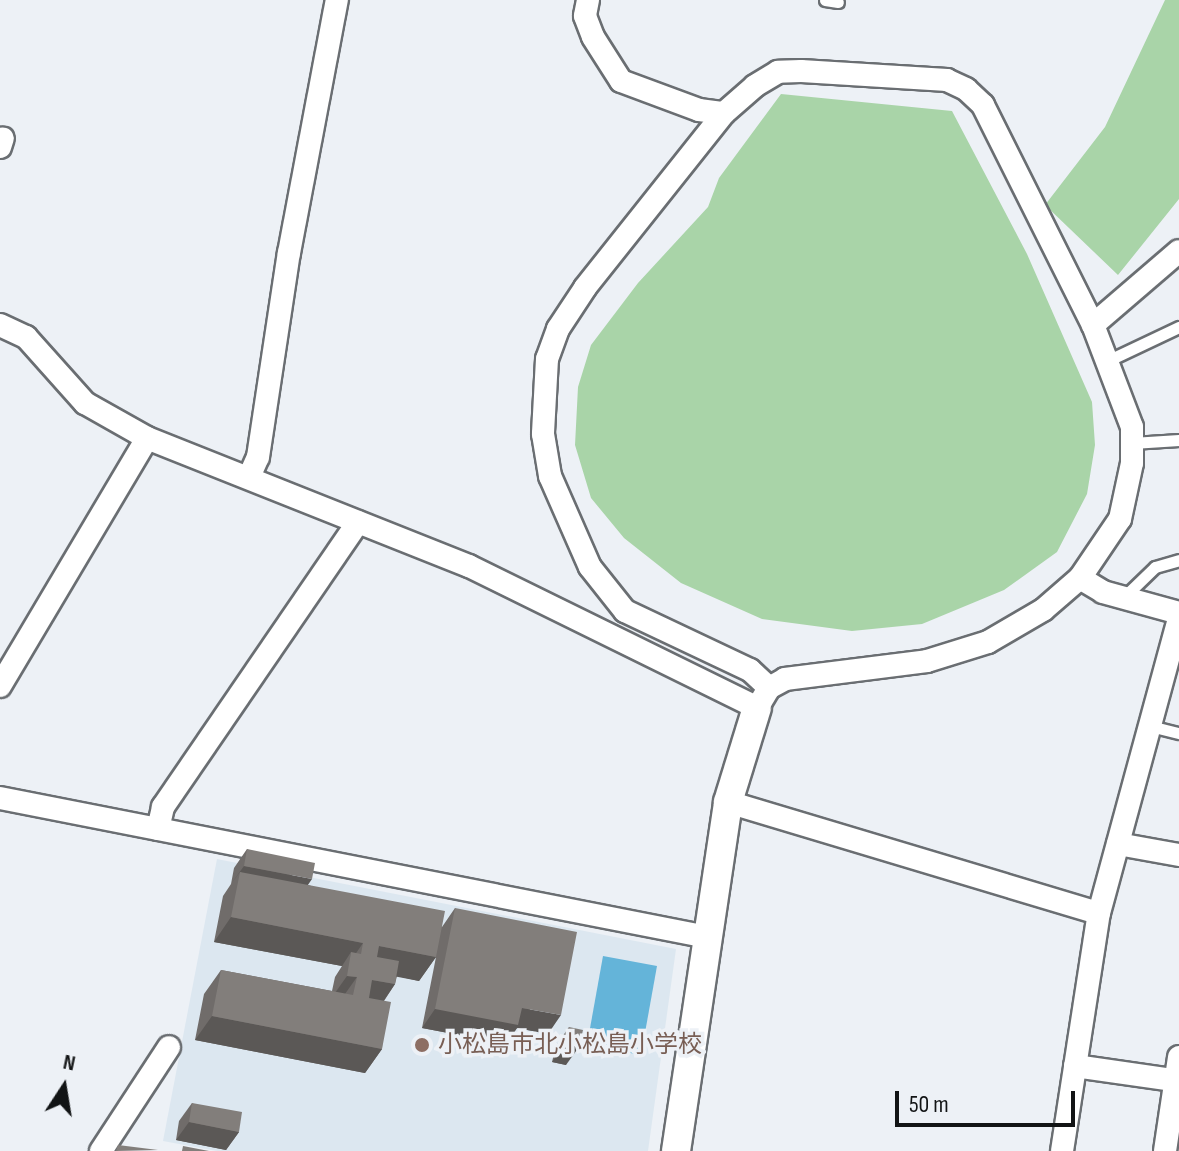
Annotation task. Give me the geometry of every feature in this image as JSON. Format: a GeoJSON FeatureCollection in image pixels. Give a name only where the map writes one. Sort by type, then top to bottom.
{"type":"FeatureCollection","features":[{"type":"Feature","properties":{"kind":"street"},"geometry":{"type":"LineString","coordinates":[[249,477],[258,457],[289,253],[337,0]]}},
{"type":"Feature","properties":{"kind":"street"},"geometry":{"type":"LineString","coordinates":[[586,0],[585,16],[593,37],[621,81],[699,110],[724,113]]}},
{"type":"Feature","properties":{"kind":"street"},"geometry":{"type":"LineString","coordinates":[[676,1151],[728,802],[763,698],[785,679],[927,661],[988,642],[1043,610],[1080,578],[1120,519],[1132,427],[1093,325],[983,105],[966,89],[947,80],[778,72],[724,113],[558,329],[543,389],[543,434],[550,476],[564,514],[604,588],[625,611],[750,670],[763,698]]}},
{"type":"Feature","properties":{"kind":"street"},"geometry":{"type":"LineString","coordinates":[[1093,325],[1179,251]]}},
{"type":"Feature","properties":{"kind":"street"},"geometry":{"type":"LineString","coordinates":[[0,325],[26,337],[85,403],[147,438],[469,566],[763,698]]}},
{"type":"Feature","properties":{"kind":"street"},"geometry":{"type":"LineString","coordinates":[[0,686],[147,438]]}},
{"type":"Feature","properties":{"kind":"street"},"geometry":{"type":"LineString","coordinates":[[158,829],[163,807],[358,522]]}},
{"type":"Feature","properties":{"kind":"street"},"geometry":{"type":"LineString","coordinates":[[1062,1151],[1099,913],[1179,616],[1123,598],[1080,578]]}},
{"type":"Feature","properties":{"kind":"street"},"geometry":{"type":"LineString","coordinates":[[0,798],[707,937]]}},
{"type":"Feature","properties":{"kind":"street"},"geometry":{"type":"LineString","coordinates":[[728,802],[1099,913]]}},
{"type":"Feature","properties":{"kind":"street"},"geometry":{"type":"LineString","coordinates":[[1118,844],[1179,855]]}},
{"type":"Feature","properties":{"kind":"street"},"geometry":{"type":"LineString","coordinates":[[101,1151],[169,1047]]}},
{"type":"Feature","properties":{"kind":"street"},"geometry":{"type":"LineString","coordinates":[[1165,1151],[1179,1057]]}},
{"type":"Feature","properties":{"kind":"street"},"geometry":{"type":"LineString","coordinates":[[1075,1066],[1177,1081]]}},
{"type":"Feature","properties":{"kind":"lane"},"geometry":{"type":"LineString","coordinates":[[825,0],[838,2]]}},
{"type":"Feature","properties":{"kind":"lane"},"geometry":{"type":"LineString","coordinates":[[1107,361],[1179,327]]}},
{"type":"Feature","properties":{"kind":"lane"},"geometry":{"type":"LineString","coordinates":[[1132,443],[1179,440]]}},
{"type":"Feature","properties":{"kind":"lane"},"geometry":{"type":"LineString","coordinates":[[1123,598],[1155,567],[1179,560]]}},
{"type":"Feature","properties":{"kind":"lane"},"geometry":{"type":"LineString","coordinates":[[1150,726],[1179,733]]}},
{"type":"Feature","properties":{"kind":"shaded area","name":"小松島市北小松島小学校"},"geometry":{"type":"Polygon","coordinates":[[[217,859],[676,949],[648,1151],[217,1151],[163,1141],[217,859]]]}},
{"type":"Feature","properties":{"kind":"green space"},"geometry":{"type":"Polygon","coordinates":[[[1165,0],[1179,0],[1179,199],[1118,275],[1045,205],[1105,127],[1165,0]]]}},
{"type":"Feature","properties":{"kind":"green space"},"geometry":{"type":"Polygon","coordinates":[[[781,94],[952,111],[1027,254],[1092,402],[1095,445],[1087,494],[1057,552],[1004,590],[922,624],[852,631],[762,619],[681,583],[624,538],[591,498],[575,445],[578,387],[591,345],[638,283],[708,207],[719,178],[781,94]]]}},
{"type":"Feature","properties":{"kind":"water"},"geometry":{"type":"Polygon","coordinates":[[[603,956],[657,966],[641,1055],[587,1045],[603,956]]]}},
{"type":"Feature","properties":{"kind":"building"},"geometry":{"type":"Polygon","coordinates":[[[247,849],[315,863],[312,879],[244,866],[247,849]]]}},
{"type":"Feature","properties":{"kind":"building"},"geometry":{"type":"Polygon","coordinates":[[[240,872],[445,911],[436,957],[379,946],[377,957],[399,961],[395,984],[372,980],[369,998],[391,1002],[382,1049],[212,1016],[221,970],[353,995],[357,977],[347,976],[351,952],[361,954],[363,943],[231,917],[240,872]]]}},
{"type":"Feature","properties":{"kind":"building"},"geometry":{"type":"Polygon","coordinates":[[[455,908],[577,932],[561,1015],[522,1008],[518,1025],[435,1009],[455,908]]]}},
{"type":"Feature","properties":{"kind":"building"},"geometry":{"type":"Polygon","coordinates":[[[569,1027],[583,1030],[579,1047],[565,1044],[569,1027]]]}},
{"type":"Feature","properties":{"kind":"building"},"geometry":{"type":"Polygon","coordinates":[[[192,1103],[242,1112],[239,1132],[189,1122],[192,1103]]]}},
{"type":"Feature","properties":{"kind":"building"},"geometry":{"type":"Polygon","coordinates":[[[118,1145],[158,1150],[116,1151],[118,1145]]]}},
{"type":"Feature","properties":{"kind":"building"},"geometry":{"type":"Polygon","coordinates":[[[183,1146],[209,1151],[182,1151],[183,1146]]]}},
{"type":"Feature","properties":{"kind":"place","name":"小松島市北小松島小学校"},"geometry":{"type":"Point","coordinates":[422,1045]}}]}
